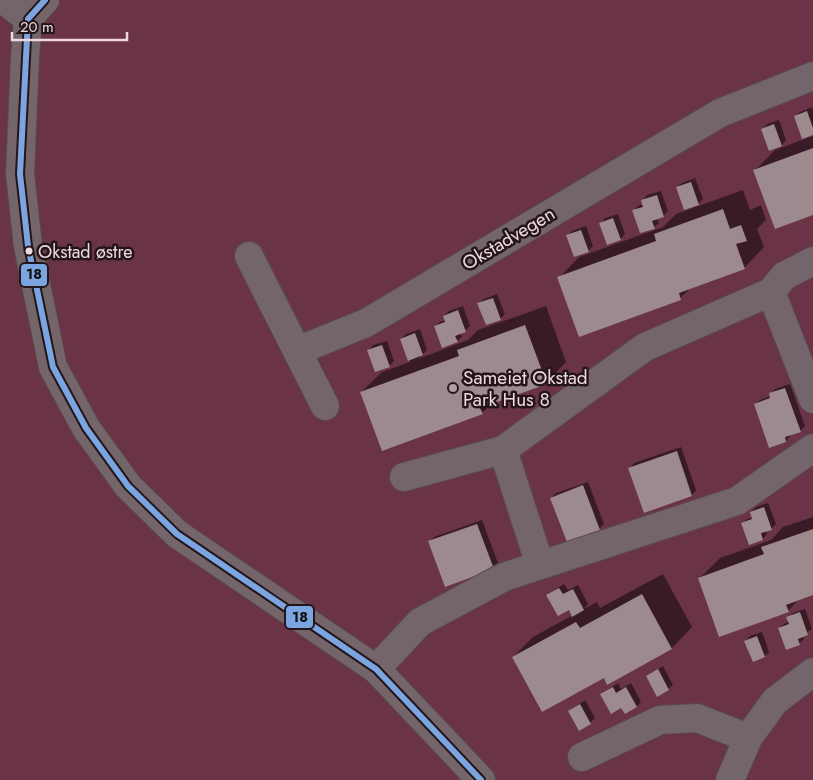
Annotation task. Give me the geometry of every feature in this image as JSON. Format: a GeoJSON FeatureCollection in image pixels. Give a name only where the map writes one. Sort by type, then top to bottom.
{"type":"FeatureCollection","features":[{"type":"Feature","properties":{"kind":"street"},"geometry":{"type":"LineString","coordinates":[[4,0],[37,10],[25,58],[10,174],[28,246],[53,367],[86,428],[128,486],[177,534],[376,668],[481,780]]}},
{"type":"Feature","properties":{"kind":"street","name":"Okstadvegen"},"geometry":{"type":"LineString","coordinates":[[297,351],[366,323],[720,113],[813,76]]}},
{"type":"Feature","properties":{"kind":"street"},"geometry":{"type":"LineString","coordinates":[[249,256],[324,406]]}},
{"type":"Feature","properties":{"kind":"street"},"geometry":{"type":"LineString","coordinates":[[404,477],[503,450],[645,347],[770,292],[784,276],[813,261]]}},
{"type":"Feature","properties":{"kind":"street"},"geometry":{"type":"LineString","coordinates":[[770,292],[813,399]]}},
{"type":"Feature","properties":{"kind":"street"},"geometry":{"type":"LineString","coordinates":[[376,668],[420,622],[504,577],[737,501],[813,448]]}},
{"type":"Feature","properties":{"kind":"street"},"geometry":{"type":"LineString","coordinates":[[503,450],[540,565]]}},
{"type":"Feature","properties":{"kind":"street"},"geometry":{"type":"LineString","coordinates":[[730,780],[748,738],[775,701],[813,672]]}},
{"type":"Feature","properties":{"kind":"street"},"geometry":{"type":"LineString","coordinates":[[582,756],[660,720],[697,718],[748,738]]}},
{"type":"Feature","properties":{"kind":"shaded area"},"geometry":{"type":"Polygon","coordinates":[[[0,0],[813,0],[813,780],[0,780],[0,0]]]}},
{"type":"Feature","properties":{"kind":"building"},"geometry":{"type":"Polygon","coordinates":[[[807,111],[813,128],[813,135],[802,139],[794,116],[807,111]]]}},
{"type":"Feature","properties":{"kind":"building"},"geometry":{"type":"Polygon","coordinates":[[[774,124],[782,146],[769,151],[761,129],[774,124]]]}},
{"type":"Feature","properties":{"kind":"building"},"geometry":{"type":"Polygon","coordinates":[[[813,148],[813,215],[775,229],[753,170],[813,148]]]}},
{"type":"Feature","properties":{"kind":"building"},"geometry":{"type":"Polygon","coordinates":[[[691,182],[699,205],[684,210],[676,187],[691,182]]]}},
{"type":"Feature","properties":{"kind":"building"},"geometry":{"type":"Polygon","coordinates":[[[657,195],[664,217],[652,221],[655,229],[640,233],[632,210],[643,207],[641,200],[657,195]]]}},
{"type":"Feature","properties":{"kind":"building"},"geometry":{"type":"Polygon","coordinates":[[[723,209],[730,229],[741,225],[747,241],[736,244],[745,269],[679,293],[681,300],[579,337],[557,277],[656,241],[654,234],[723,209]]]}},
{"type":"Feature","properties":{"kind":"building"},"geometry":{"type":"Polygon","coordinates":[[[613,218],[621,240],[607,245],[599,223],[613,218]]]}},
{"type":"Feature","properties":{"kind":"building"},"geometry":{"type":"Polygon","coordinates":[[[581,230],[589,252],[574,257],[566,235],[581,230]]]}},
{"type":"Feature","properties":{"kind":"building"},"geometry":{"type":"Polygon","coordinates":[[[493,298],[501,320],[486,325],[477,303],[493,298]]]}},
{"type":"Feature","properties":{"kind":"building"},"geometry":{"type":"Polygon","coordinates":[[[458,310],[466,332],[455,336],[458,342],[442,348],[434,326],[445,322],[443,316],[458,310]]]}},
{"type":"Feature","properties":{"kind":"building","name":"Sameiet Okstad Park Hus 8"},"geometry":{"type":"Polygon","coordinates":[[[525,325],[547,384],[480,408],[483,414],[382,451],[360,392],[459,356],[457,350],[525,325]]]}},
{"type":"Feature","properties":{"kind":"building"},"geometry":{"type":"Polygon","coordinates":[[[415,333],[423,355],[408,361],[400,339],[415,333]]]}},
{"type":"Feature","properties":{"kind":"building"},"geometry":{"type":"Polygon","coordinates":[[[382,345],[390,367],[375,372],[367,350],[382,345]]]}},
{"type":"Feature","properties":{"kind":"building"},"geometry":{"type":"Polygon","coordinates":[[[785,388],[801,432],[785,437],[786,442],[769,448],[754,404],[770,398],[769,393],[785,388]]]}},
{"type":"Feature","properties":{"kind":"building"},"geometry":{"type":"Polygon","coordinates":[[[677,451],[692,496],[644,513],[628,468],[677,451]]]}},
{"type":"Feature","properties":{"kind":"building"},"geometry":{"type":"Polygon","coordinates":[[[583,485],[600,530],[567,542],[550,498],[583,485]]]}},
{"type":"Feature","properties":{"kind":"building"},"geometry":{"type":"Polygon","coordinates":[[[764,507],[772,530],[761,533],[763,540],[749,545],[741,523],[752,519],[750,512],[764,507]]]}},
{"type":"Feature","properties":{"kind":"building"},"geometry":{"type":"Polygon","coordinates":[[[477,524],[494,569],[445,587],[428,541],[477,524]]]}},
{"type":"Feature","properties":{"kind":"building"},"geometry":{"type":"Polygon","coordinates":[[[813,529],[813,595],[786,605],[789,612],[719,637],[698,578],[764,554],[761,547],[813,529]]]}},
{"type":"Feature","properties":{"kind":"building"},"geometry":{"type":"Polygon","coordinates":[[[559,588],[563,594],[573,589],[584,610],[572,617],[569,610],[558,616],[546,595],[559,588]]]}},
{"type":"Feature","properties":{"kind":"building"},"geometry":{"type":"Polygon","coordinates":[[[642,594],[672,649],[607,685],[604,678],[542,712],[512,657],[576,622],[580,628],[642,594]]]}},
{"type":"Feature","properties":{"kind":"building"},"geometry":{"type":"Polygon","coordinates":[[[800,612],[808,635],[798,639],[800,645],[786,650],[778,628],[789,624],[786,617],[800,612]]]}},
{"type":"Feature","properties":{"kind":"building"},"geometry":{"type":"Polygon","coordinates":[[[757,636],[765,657],[753,662],[744,641],[757,636]]]}},
{"type":"Feature","properties":{"kind":"building"},"geometry":{"type":"Polygon","coordinates":[[[658,669],[669,690],[657,697],[646,676],[658,669]]]}},
{"type":"Feature","properties":{"kind":"building"},"geometry":{"type":"Polygon","coordinates":[[[613,687],[616,693],[626,687],[637,707],[625,714],[621,708],[611,714],[600,694],[613,687]]]}},
{"type":"Feature","properties":{"kind":"building"},"geometry":{"type":"Polygon","coordinates":[[[580,704],[591,724],[579,731],[568,711],[580,704]]]}},
{"type":"Feature","properties":{"kind":"transit line","name":"18"},"geometry":{"type":"LineString","coordinates":[[45,0],[28,19],[20,174],[28,246],[53,367],[86,428],[128,486],[177,534],[376,669],[481,780]]}},
{"type":"Feature","properties":{"kind":"place","name":"Okstad østre"},"geometry":{"type":"Point","coordinates":[29,251]}},
{"type":"Feature","properties":{"kind":"place","name":"Sameiet Okstad Park Hus 8"},"geometry":{"type":"Point","coordinates":[453,388]}}]}
